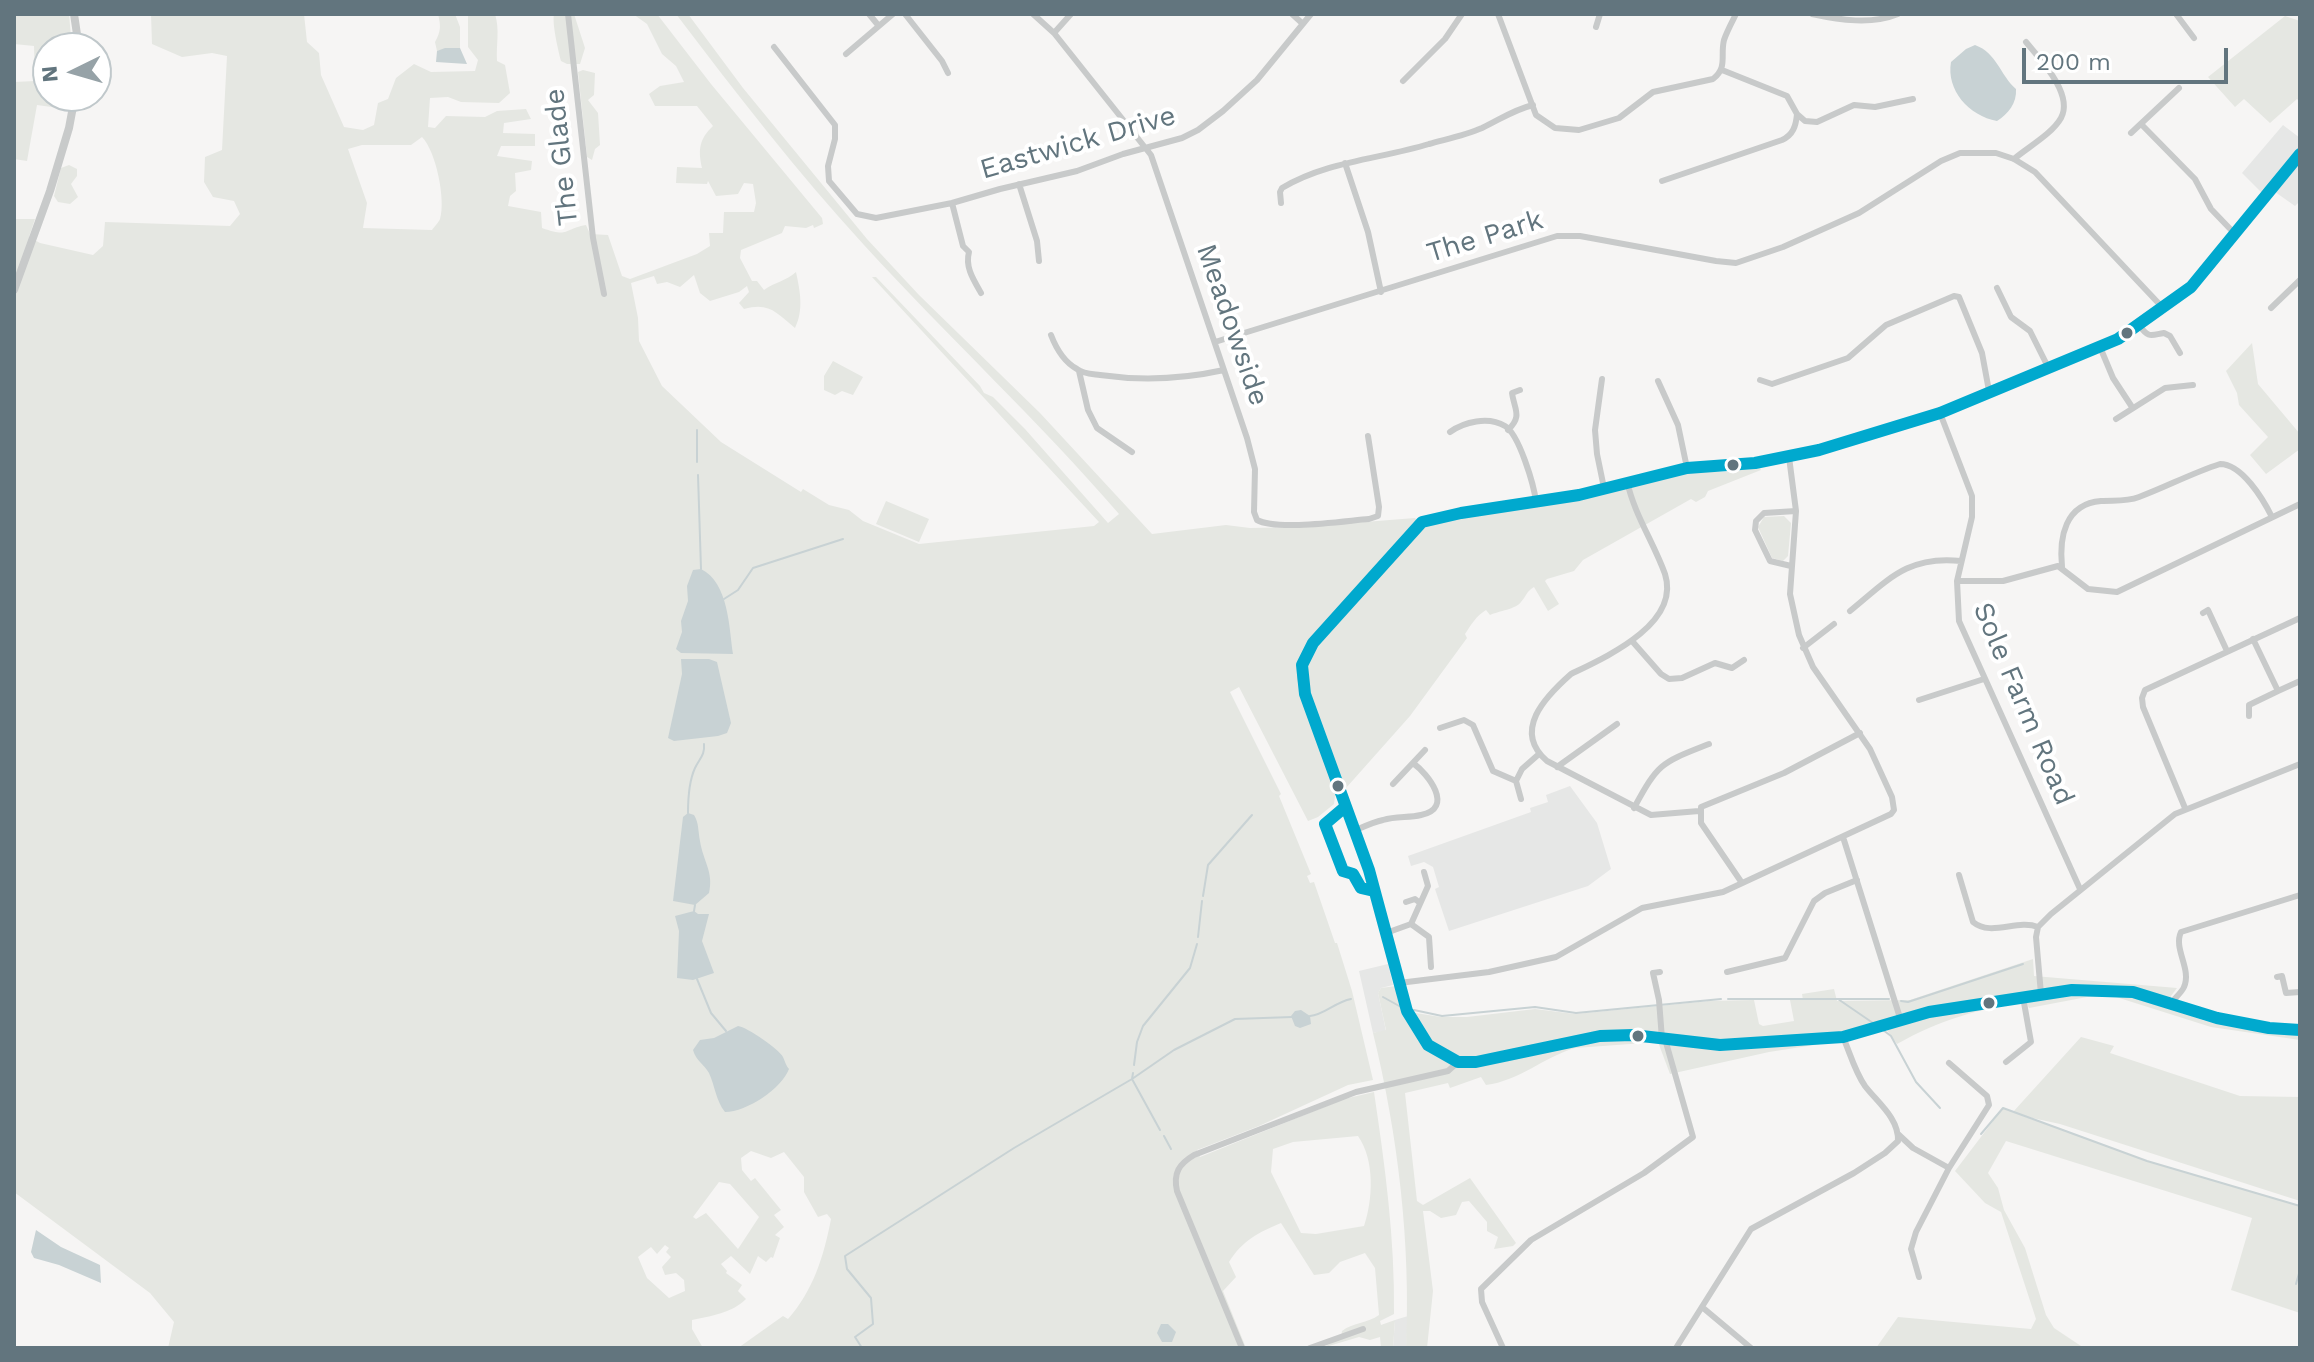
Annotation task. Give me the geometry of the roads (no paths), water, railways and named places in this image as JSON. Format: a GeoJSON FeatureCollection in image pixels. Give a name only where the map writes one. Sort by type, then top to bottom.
{"type":"FeatureCollection","features":[{"type":"Feature","properties":{"kind":"street","name":"The Glade"},"geometry":{"type":"LineString","coordinates":[[568,14],[593,238],[604,294]]}},
{"type":"Feature","properties":{"kind":"street"},"geometry":{"type":"LineString","coordinates":[[869,14],[878,25]]}},
{"type":"Feature","properties":{"kind":"street"},"geometry":{"type":"LineString","coordinates":[[846,54],[893,14]]}},
{"type":"Feature","properties":{"kind":"street"},"geometry":{"type":"LineString","coordinates":[[905,14],[948,73]]}},
{"type":"Feature","properties":{"kind":"street","name":"Meadowside"},"geometry":{"type":"LineString","coordinates":[[1033,14],[1054,33],[1147,147],[1254,463],[1254,512],[1257,520],[1270,524],[1311,524],[1378,516],[1368,436]]}},
{"type":"Feature","properties":{"kind":"street"},"geometry":{"type":"LineString","coordinates":[[1054,33],[1071,14]]}},
{"type":"Feature","properties":{"kind":"street"},"geometry":{"type":"LineString","coordinates":[[1292,14],[1303,24]]}},
{"type":"Feature","properties":{"kind":"street","name":"Eastwick Drive"},"geometry":{"type":"LineString","coordinates":[[774,47],[835,125],[828,166],[829,181],[857,214],[876,218],[952,203],[1077,171],[1182,138],[1213,120],[1257,80],[1311,14]]}},
{"type":"Feature","properties":{"kind":"street"},"geometry":{"type":"LineString","coordinates":[[1403,81],[1445,39],[1462,14]]}},
{"type":"Feature","properties":{"kind":"street"},"geometry":{"type":"LineString","coordinates":[[1498,14],[1536,115],[1547,125],[1563,131],[1579,130],[1619,118],[1653,92],[1713,79],[1722,70],[1723,43],[1736,14]]}},
{"type":"Feature","properties":{"kind":"street"},"geometry":{"type":"LineString","coordinates":[[1596,27],[1600,14]]}},
{"type":"Feature","properties":{"kind":"street"},"geometry":{"type":"LineString","coordinates":[[1812,14],[1853,20],[1882,19],[1898,14]]}},
{"type":"Feature","properties":{"kind":"street"},"geometry":{"type":"LineString","coordinates":[[2176,14],[2194,38]]}},
{"type":"Feature","properties":{"kind":"street"},"geometry":{"type":"LineString","coordinates":[[2014,159],[2062,117],[2064,102],[2055,77],[2026,42]]}},
{"type":"Feature","properties":{"kind":"street"},"geometry":{"type":"LineString","coordinates":[[1722,70],[1787,96],[1797,114],[1805,121],[1817,122],[1854,105],[1875,107],[1913,99]]}},
{"type":"Feature","properties":{"kind":"street"},"geometry":{"type":"LineString","coordinates":[[2131,133],[2179,88]]}},
{"type":"Feature","properties":{"kind":"street"},"geometry":{"type":"LineString","coordinates":[[1281,203],[1282,188],[1303,179],[1345,163],[1423,146],[1480,129],[1507,113],[1533,105]]}},
{"type":"Feature","properties":{"kind":"street"},"geometry":{"type":"LineString","coordinates":[[14,290],[50,191],[72,112]]}},
{"type":"Feature","properties":{"kind":"street"},"geometry":{"type":"LineString","coordinates":[[1662,181],[1782,140],[1794,129],[1797,114]]}},
{"type":"Feature","properties":{"kind":"street"},"geometry":{"type":"LineString","coordinates":[[2142,125],[2195,179],[2211,209],[2235,234]]}},
{"type":"Feature","properties":{"kind":"street","name":"The Park"},"geometry":{"type":"LineString","coordinates":[[1215,342],[1557,236],[1580,236],[1716,261],[1742,262],[1866,209],[1950,156],[1969,151],[1987,151],[2014,159],[2044,180],[2066,208],[2163,308]]}},
{"type":"Feature","properties":{"kind":"street"},"geometry":{"type":"LineString","coordinates":[[2300,154],[2191,287],[2139,325],[2100,347],[1940,413],[1789,457],[1687,468],[1536,502],[1422,522],[1304,654],[1300,668],[1300,681],[1369,870],[1407,1011],[1417,1030],[1434,1050],[1458,1062],[1476,1062],[1600,1036],[1633,1035],[1720,1045],[1843,1037],[1929,1012],[2041,994],[2099,989],[2133,992],[2217,1018],[2269,1028],[2300,1030]]}},
{"type":"Feature","properties":{"kind":"street"},"geometry":{"type":"LineString","coordinates":[[1345,163],[1368,232],[1381,292]]}},
{"type":"Feature","properties":{"kind":"street"},"geometry":{"type":"LineString","coordinates":[[1019,184],[1037,241],[1039,261]]}},
{"type":"Feature","properties":{"kind":"street"},"geometry":{"type":"LineString","coordinates":[[952,203],[963,246],[969,252],[966,259],[981,293]]}},
{"type":"Feature","properties":{"kind":"street"},"geometry":{"type":"LineString","coordinates":[[2271,308],[2300,280]]}},
{"type":"Feature","properties":{"kind":"street"},"geometry":{"type":"LineString","coordinates":[[1997,288],[2011,317],[2030,331],[2048,367]]}},
{"type":"Feature","properties":{"kind":"street"},"geometry":{"type":"LineString","coordinates":[[1760,380],[1772,384],[1848,358],[1886,325],[1954,296],[1959,297],[1982,353],[1989,391]]}},
{"type":"Feature","properties":{"kind":"street"},"geometry":{"type":"LineString","coordinates":[[2139,325],[2149,336],[2164,333],[2170,336],[2180,353]]}},
{"type":"Feature","properties":{"kind":"street"},"geometry":{"type":"LineString","coordinates":[[1051,335],[1059,352],[1079,371],[1088,410],[1097,428],[1132,452]]}},
{"type":"Feature","properties":{"kind":"street"},"geometry":{"type":"LineString","coordinates":[[2100,347],[2113,378],[2132,407]]}},
{"type":"Feature","properties":{"kind":"street"},"geometry":{"type":"LineString","coordinates":[[1079,371],[1157,379],[1224,370]]}},
{"type":"Feature","properties":{"kind":"street"},"geometry":{"type":"LineString","coordinates":[[1602,379],[1595,430],[1604,488]]}},
{"type":"Feature","properties":{"kind":"street"},"geometry":{"type":"LineString","coordinates":[[1658,381],[1678,425],[1687,468]]}},
{"type":"Feature","properties":{"kind":"street"},"geometry":{"type":"LineString","coordinates":[[2116,419],[2165,388],[2193,385]]}},
{"type":"Feature","properties":{"kind":"street"},"geometry":{"type":"LineString","coordinates":[[1508,430],[1516,423],[1518,413],[1512,393],[1520,390]]}},
{"type":"Feature","properties":{"kind":"street","name":"Sole Farm Road"},"geometry":{"type":"LineString","coordinates":[[1940,413],[1972,496],[1972,517],[1957,581],[1959,621],[2080,889]]}},
{"type":"Feature","properties":{"kind":"street"},"geometry":{"type":"LineString","coordinates":[[1450,432],[1471,422],[1505,426],[1521,453],[1536,502]]}},
{"type":"Feature","properties":{"kind":"street"},"geometry":{"type":"LineString","coordinates":[[1399,983],[1489,972],[1545,960],[1642,908],[1712,895],[1843,837],[1894,810],[1883,775],[1860,733],[1824,685],[1803,648],[1790,594],[1796,511],[1789,457]]}},
{"type":"Feature","properties":{"kind":"street"},"geometry":{"type":"LineString","coordinates":[[2272,517],[2264,500],[2237,470],[2220,464],[2136,498],[2084,506],[2069,518],[2065,526],[2060,543],[2062,567],[2088,589],[2117,592],[2300,504]]}},
{"type":"Feature","properties":{"kind":"street"},"geometry":{"type":"LineString","coordinates":[[1627,481],[1666,577],[1668,589],[1662,610],[1632,641],[1571,674],[1543,702],[1531,726],[1539,754],[1557,767],[1634,808],[1659,816],[1699,811],[1704,804],[1784,773],[1860,733]]}},
{"type":"Feature","properties":{"kind":"street"},"geometry":{"type":"LineString","coordinates":[[1791,566],[1770,561],[1755,530],[1756,521],[1764,513],[1796,511]]}},
{"type":"Feature","properties":{"kind":"street"},"geometry":{"type":"LineString","coordinates":[[1850,611],[1910,566],[1937,558],[1961,561]]}},
{"type":"Feature","properties":{"kind":"street"},"geometry":{"type":"LineString","coordinates":[[1957,581],[2003,581],[2053,566],[2062,567]]}},
{"type":"Feature","properties":{"kind":"street"},"geometry":{"type":"LineString","coordinates":[[2203,613],[2208,610],[2227,651]]}},
{"type":"Feature","properties":{"kind":"street"},"geometry":{"type":"LineString","coordinates":[[2185,808],[2143,707],[2145,690],[2300,618]]}},
{"type":"Feature","properties":{"kind":"street"},"geometry":{"type":"LineString","coordinates":[[1803,648],[1834,624]]}},
{"type":"Feature","properties":{"kind":"street"},"geometry":{"type":"LineString","coordinates":[[2253,639],[2278,691]]}},
{"type":"Feature","properties":{"kind":"street"},"geometry":{"type":"LineString","coordinates":[[1632,641],[1669,679],[1682,678],[1715,663],[1732,668],[1744,660]]}},
{"type":"Feature","properties":{"kind":"street"},"geometry":{"type":"LineString","coordinates":[[1919,700],[1984,679]]}},
{"type":"Feature","properties":{"kind":"street"},"geometry":{"type":"LineString","coordinates":[[2249,716],[2249,705],[2300,681]]}},
{"type":"Feature","properties":{"kind":"street"},"geometry":{"type":"LineString","coordinates":[[1440,728],[1464,720],[1473,725],[1493,771],[1516,781]]}},
{"type":"Feature","properties":{"kind":"street"},"geometry":{"type":"LineString","coordinates":[[1557,767],[1617,724]]}},
{"type":"Feature","properties":{"kind":"street"},"geometry":{"type":"LineString","coordinates":[[1634,808],[1662,765],[1709,744]]}},
{"type":"Feature","properties":{"kind":"street"},"geometry":{"type":"LineString","coordinates":[[1393,784],[1425,750]]}},
{"type":"Feature","properties":{"kind":"street"},"geometry":{"type":"LineString","coordinates":[[1521,799],[1516,781],[1522,769],[1539,754]]}},
{"type":"Feature","properties":{"kind":"street"},"geometry":{"type":"LineString","coordinates":[[1354,831],[1382,820],[1424,815],[1433,810],[1437,799],[1434,784],[1413,763]]}},
{"type":"Feature","properties":{"kind":"street"},"geometry":{"type":"LineString","coordinates":[[2041,994],[2036,946],[2038,927],[2080,889],[2185,808],[2300,764]]}},
{"type":"Feature","properties":{"kind":"street"},"geometry":{"type":"LineString","coordinates":[[1699,811],[1704,828],[1742,883]]}},
{"type":"Feature","properties":{"kind":"street"},"geometry":{"type":"LineString","coordinates":[[1843,837],[1901,1021]]}},
{"type":"Feature","properties":{"kind":"street"},"geometry":{"type":"LineString","coordinates":[[1386,933],[1411,924],[1428,886],[1424,872]]}},
{"type":"Feature","properties":{"kind":"street"},"geometry":{"type":"LineString","coordinates":[[1959,875],[1973,922],[1979,926],[1988,929],[2030,924],[2038,927]]}},
{"type":"Feature","properties":{"kind":"street"},"geometry":{"type":"LineString","coordinates":[[1727,972],[1785,958],[1814,901],[1820,895],[1857,880]]}},
{"type":"Feature","properties":{"kind":"street"},"geometry":{"type":"LineString","coordinates":[[2171,1003],[2185,986],[2186,971],[2178,939],[2181,932],[2300,895]]}},
{"type":"Feature","properties":{"kind":"street"},"geometry":{"type":"LineString","coordinates":[[1406,902],[1415,899],[1420,903]]}},
{"type":"Feature","properties":{"kind":"street"},"geometry":{"type":"LineString","coordinates":[[1411,924],[1429,937],[1431,967]]}},
{"type":"Feature","properties":{"kind":"street"},"geometry":{"type":"LineString","coordinates":[[1503,1348],[1480,1291],[1531,1240],[1644,1173],[1692,1140],[1693,1131],[1663,1039],[1653,973],[1660,972]]}},
{"type":"Feature","properties":{"kind":"street"},"geometry":{"type":"LineString","coordinates":[[2277,977],[2282,976],[2286,993],[2300,992]]}},
{"type":"Feature","properties":{"kind":"street"},"geometry":{"type":"LineString","coordinates":[[2006,1062],[2031,1042],[2023,997]]}},
{"type":"Feature","properties":{"kind":"street"},"geometry":{"type":"LineString","coordinates":[[1843,1037],[1863,1082],[1882,1104],[1898,1134],[1913,1148],[1949,1168]]}},
{"type":"Feature","properties":{"kind":"street"},"geometry":{"type":"LineString","coordinates":[[1242,1348],[1177,1191],[1176,1173],[1185,1160],[1362,1090],[1448,1071],[1458,1062]]}},
{"type":"Feature","properties":{"kind":"street"},"geometry":{"type":"LineString","coordinates":[[1919,1277],[1911,1249],[1916,1232],[1949,1168],[1989,1105],[1987,1096],[1949,1063]]}},
{"type":"Feature","properties":{"kind":"street"},"geometry":{"type":"LineString","coordinates":[[1676,1348],[1752,1228],[1885,1153],[1897,1143],[1898,1134]]}},
{"type":"Feature","properties":{"kind":"street"},"geometry":{"type":"LineString","coordinates":[[1702,1307],[1751,1348]]}},
{"type":"Feature","properties":{"kind":"street"},"geometry":{"type":"LineString","coordinates":[[1310,1348],[1363,1329]]}},
{"type":"Feature","properties":{"kind":"waterway"},"geometry":{"type":"LineString","coordinates":[[697,430],[697,462]]}},
{"type":"Feature","properties":{"kind":"waterway"},"geometry":{"type":"LineString","coordinates":[[698,475],[701,569]]}},
{"type":"Feature","properties":{"kind":"waterway"},"geometry":{"type":"LineString","coordinates":[[724,599],[738,590],[753,568],[843,539]]}},
{"type":"Feature","properties":{"kind":"waterway"},"geometry":{"type":"LineString","coordinates":[[688,813],[691,779],[703,754],[704,744]]}},
{"type":"Feature","properties":{"kind":"waterway"},"geometry":{"type":"LineString","coordinates":[[1203,896],[1208,865],[1252,815]]}},
{"type":"Feature","properties":{"kind":"waterway"},"geometry":{"type":"LineString","coordinates":[[1198,937],[1202,901]]}},
{"type":"Feature","properties":{"kind":"waterway"},"geometry":{"type":"LineString","coordinates":[[694,911],[695,905]]}},
{"type":"Feature","properties":{"kind":"waterway"},"geometry":{"type":"LineString","coordinates":[[1134,1065],[1143,1026],[1190,968],[1197,944]]}},
{"type":"Feature","properties":{"kind":"waterway"},"geometry":{"type":"LineString","coordinates":[[1901,1001],[1908,1002],[2023,964]]}},
{"type":"Feature","properties":{"kind":"waterway"},"geometry":{"type":"LineString","coordinates":[[697,979],[711,1013],[726,1031]]}},
{"type":"Feature","properties":{"kind":"waterway"},"geometry":{"type":"LineString","coordinates":[[1383,997],[1401,1007]]}},
{"type":"Feature","properties":{"kind":"waterway"},"geometry":{"type":"LineString","coordinates":[[1310,1016],[1351,999]]}},
{"type":"Feature","properties":{"kind":"waterway"},"geometry":{"type":"LineString","coordinates":[[1414,1010],[1442,1016],[1535,1007],[1576,1013],[1721,999]]}},
{"type":"Feature","properties":{"kind":"waterway"},"geometry":{"type":"LineString","coordinates":[[1728,999],[1889,999]]}},
{"type":"Feature","properties":{"kind":"waterway"},"geometry":{"type":"LineString","coordinates":[[1838,999],[1873,1023]]}},
{"type":"Feature","properties":{"kind":"waterway"},"geometry":{"type":"LineString","coordinates":[[862,1348],[855,1337],[873,1324],[871,1298],[847,1269],[845,1256],[1174,1050],[1235,1019],[1292,1017]]}},
{"type":"Feature","properties":{"kind":"waterway"},"geometry":{"type":"LineString","coordinates":[[1883,1030],[1891,1036],[1916,1082],[1940,1108]]}},
{"type":"Feature","properties":{"kind":"waterway"},"geometry":{"type":"LineString","coordinates":[[1133,1073],[1132,1079],[1160,1130]]}},
{"type":"Feature","properties":{"kind":"waterway"},"geometry":{"type":"LineString","coordinates":[[1981,1134],[2003,1108],[2147,1161],[2300,1206]]}},
{"type":"Feature","properties":{"kind":"waterway"},"geometry":{"type":"LineString","coordinates":[[1164,1136],[1171,1149]]}},
{"type":"Feature","properties":{"kind":"waterway"},"geometry":{"type":"LineString","coordinates":[[2296,1284],[2300,1270]]}}]}
